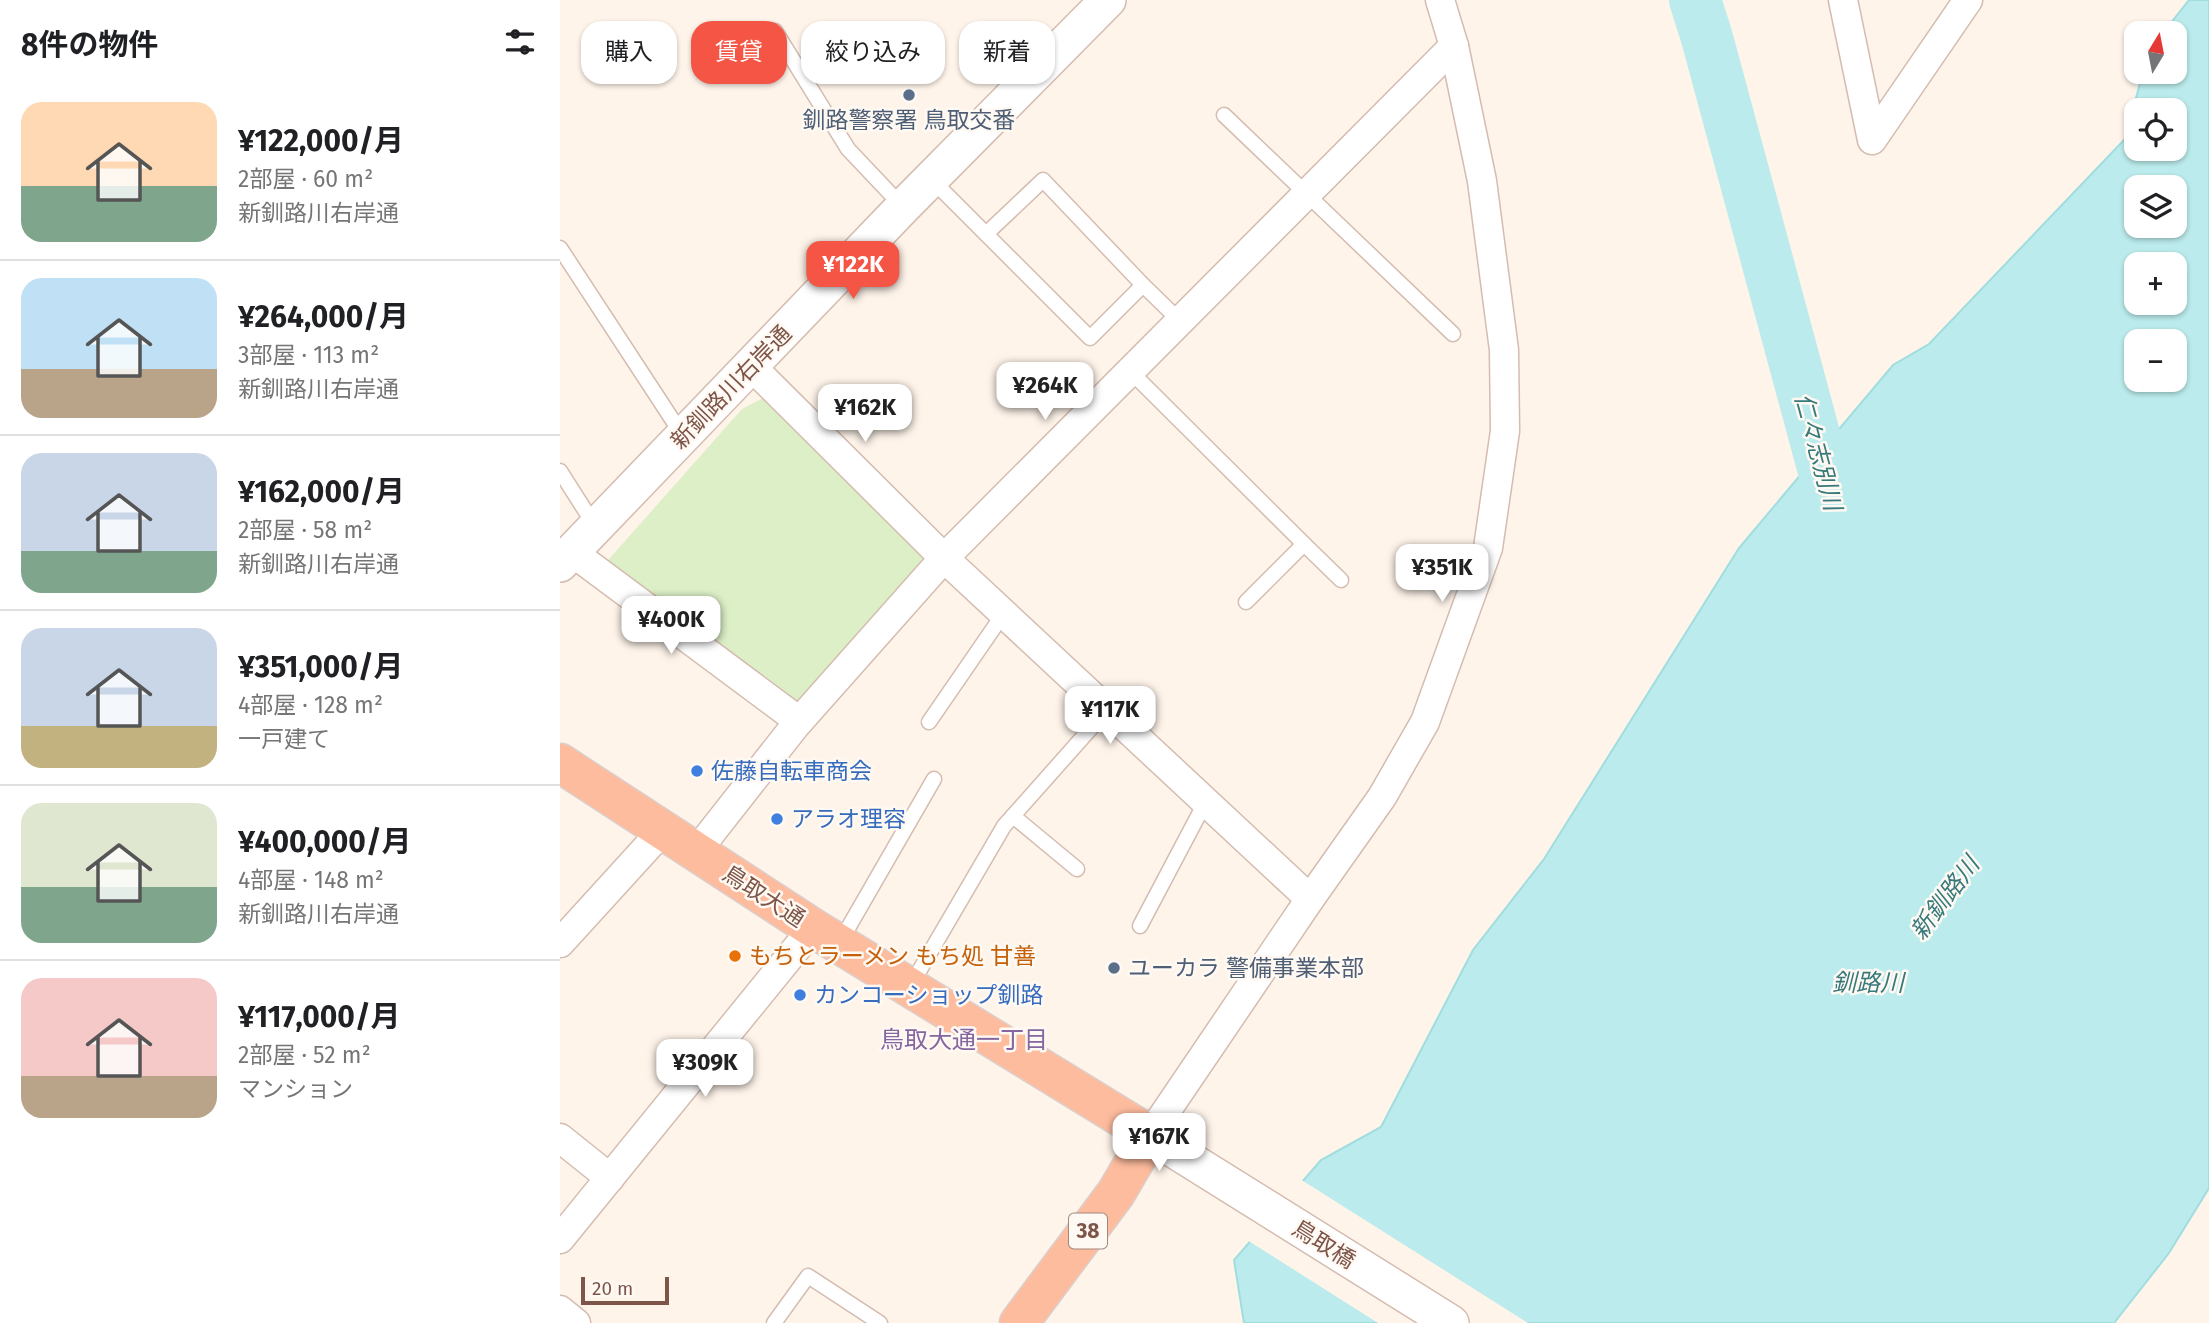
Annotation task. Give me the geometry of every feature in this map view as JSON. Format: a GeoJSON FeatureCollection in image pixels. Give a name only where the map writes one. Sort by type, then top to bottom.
{"type":"FeatureCollection","features":[{"type":"Feature","properties":{"kind":"highway","name":"鳥取大通"},"geometry":{"type":"LineString","coordinates":[[560,762],[826,936],[1150,1135]]}},
{"type":"Feature","properties":{"kind":"highway","name":"38"},"geometry":{"type":"LineString","coordinates":[[1019,1323],[1116,1193],[1150,1135]]}},
{"type":"Feature","properties":{"kind":"street","name":"新釧路川右岸通"},"geometry":{"type":"LineString","coordinates":[[576,548],[931,179],[1108,0]]}},
{"type":"Feature","properties":{"kind":"street"},"geometry":{"type":"LineString","coordinates":[[1150,1135],[1382,797],[1425,723],[1488,548],[1505,430],[1504,351],[1482,181],[1454,46],[1440,0]]}},
{"type":"Feature","properties":{"kind":"street"},"geometry":{"type":"LineString","coordinates":[[1843,0],[1872,140],[1968,0]]}},
{"type":"Feature","properties":{"kind":"street"},"geometry":{"type":"LineString","coordinates":[[696,852],[799,721],[944,558],[1454,46]]}},
{"type":"Feature","properties":{"kind":"street"},"geometry":{"type":"LineString","coordinates":[[751,366],[944,558],[1310,899]]}},
{"type":"Feature","properties":{"kind":"street"},"geometry":{"type":"LineString","coordinates":[[576,548],[799,721]]}},
{"type":"Feature","properties":{"kind":"street"},"geometry":{"type":"LineString","coordinates":[[560,943],[663,830]]}},
{"type":"Feature","properties":{"kind":"street"},"geometry":{"type":"LineString","coordinates":[[560,1239],[610,1178],[826,936]]}},
{"type":"Feature","properties":{"kind":"street","name":"鳥取橋"},"geometry":{"type":"LineString","coordinates":[[1150,1135],[1451,1323]]}},
{"type":"Feature","properties":{"kind":"street"},"geometry":{"type":"LineString","coordinates":[[560,1138],[610,1178]]}},
{"type":"Feature","properties":{"kind":"street"},"geometry":{"type":"LineString","coordinates":[[560,1310],[576,1323]]}},
{"type":"Feature","properties":{"kind":"lane"},"geometry":{"type":"LineString","coordinates":[[787,50],[848,149],[904,207]]}},
{"type":"Feature","properties":{"kind":"lane"},"geometry":{"type":"LineString","coordinates":[[1224,116],[1453,334]]}},
{"type":"Feature","properties":{"kind":"lane"},"geometry":{"type":"LineString","coordinates":[[931,179],[1090,338],[1143,285]]}},
{"type":"Feature","properties":{"kind":"lane"},"geometry":{"type":"LineString","coordinates":[[986,234],[1042,180],[1180,321]]}},
{"type":"Feature","properties":{"kind":"lane"},"geometry":{"type":"LineString","coordinates":[[560,248],[683,436]]}},
{"type":"Feature","properties":{"kind":"lane"},"geometry":{"type":"LineString","coordinates":[[1130,371],[1340,580]]}},
{"type":"Feature","properties":{"kind":"lane"},"geometry":{"type":"LineString","coordinates":[[560,471],[576,548]]}},
{"type":"Feature","properties":{"kind":"lane"},"geometry":{"type":"LineString","coordinates":[[1246,603],[1304,544]]}},
{"type":"Feature","properties":{"kind":"lane"},"geometry":{"type":"LineString","coordinates":[[929,722],[1004,613]]}},
{"type":"Feature","properties":{"kind":"lane"},"geometry":{"type":"LineString","coordinates":[[910,987],[1004,826],[1107,710]]}},
{"type":"Feature","properties":{"kind":"lane"},"geometry":{"type":"LineString","coordinates":[[826,936],[934,779]]}},
{"type":"Feature","properties":{"kind":"lane"},"geometry":{"type":"LineString","coordinates":[[1140,926],[1206,801]]}},
{"type":"Feature","properties":{"kind":"lane"},"geometry":{"type":"LineString","coordinates":[[1013,816],[1077,869]]}},
{"type":"Feature","properties":{"kind":"lane"},"geometry":{"type":"LineString","coordinates":[[774,1323],[808,1276],[880,1323]]}},
{"type":"Feature","properties":{"kind":"green space"},"geometry":{"type":"Polygon","coordinates":[[[771,394],[933,558],[791,710],[602,567],[742,409],[771,394]]]}},
{"type":"Feature","properties":{"kind":"water","name":"釧路川"},"geometry":{"type":"Polygon","coordinates":[[[2189,0],[2209,0],[2209,1188],[2169,1253],[2114,1323],[1244,1323],[1234,1260],[1321,1160],[1381,1127],[1473,950],[1544,859],[1739,548],[1893,365],[1929,344],[2124,140],[2124,161],[2187,161],[2187,98],[2136,98],[2140,84],[2188,84],[2188,21],[2172,21],[2189,0]]]}},
{"type":"Feature","properties":{"kind":"pier"},"geometry":{"type":"Polygon","coordinates":[[[1300,1179],[1528,1323],[1378,1323],[1247,1240],[1300,1179]]]}},
{"type":"Feature","properties":{"kind":"waterway","name":"仁々志別川"},"geometry":{"type":"LineString","coordinates":[[1695,0],[1838,523]]}},
{"type":"Feature","properties":{"kind":"place","name":"釧路警察署 鳥取交番"},"geometry":{"type":"Point","coordinates":[909,95]}},
{"type":"Feature","properties":{"kind":"place","name":"佐藤自転車商会"},"geometry":{"type":"Point","coordinates":[697,771]}},
{"type":"Feature","properties":{"kind":"place","name":"アラオ理容"},"geometry":{"type":"Point","coordinates":[777,819]}},
{"type":"Feature","properties":{"kind":"place","name":"もちとラーメン もち処 甘善"},"geometry":{"type":"Point","coordinates":[735,956]}},
{"type":"Feature","properties":{"kind":"place","name":"ユーカラ 警備事業本部"},"geometry":{"type":"Point","coordinates":[1114,968]}},
{"type":"Feature","properties":{"kind":"place","name":"カンコーショップ釧路"},"geometry":{"type":"Point","coordinates":[800,995]}},
{"type":"Feature","properties":{"kind":"district","name":"鳥取大通一丁目"},"geometry":{"type":"Point","coordinates":[964,1040]}},
{"type":"Feature","properties":{"kind":"water label","name":"新釧路川"},"geometry":{"type":"Point","coordinates":[1945,898]}}]}
